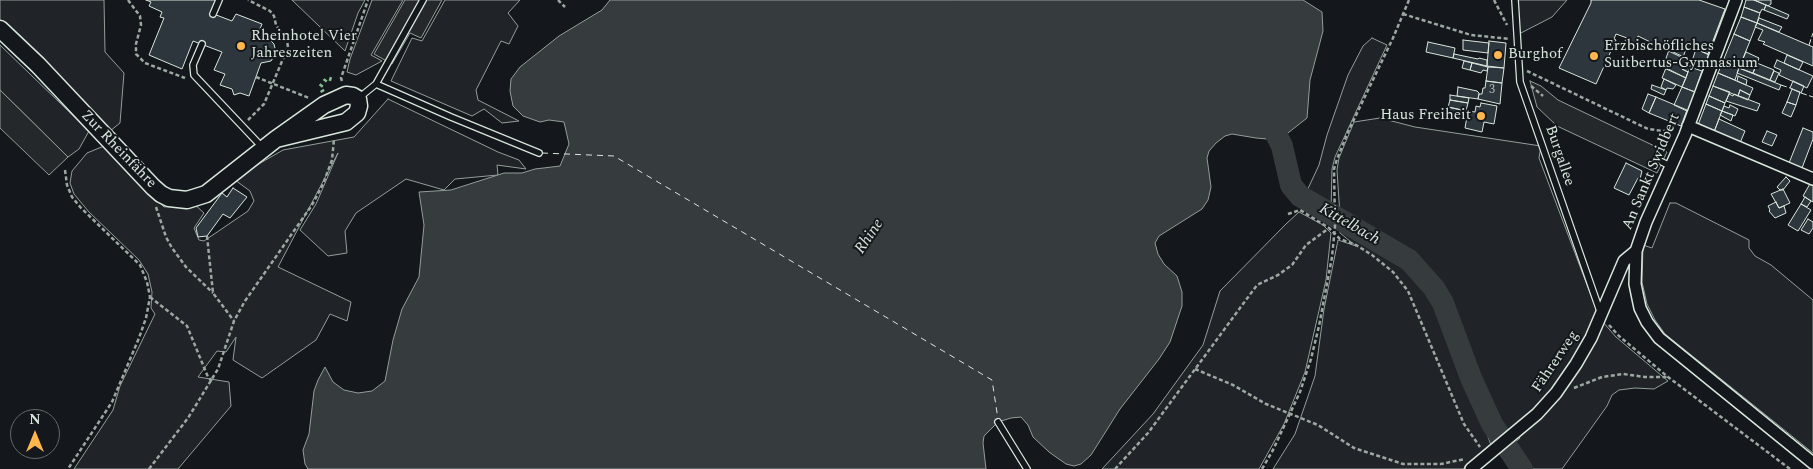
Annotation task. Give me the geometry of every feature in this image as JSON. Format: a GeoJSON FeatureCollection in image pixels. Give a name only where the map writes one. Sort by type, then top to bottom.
{"type":"FeatureCollection","features":[{"type":"Feature","properties":{"kind":"street","name":"An Sankt Swidbert"},"geometry":{"type":"LineString","coordinates":[[1736,0],[1681,143],[1666,164],[1636,251],[1635,284],[1640,308],[1647,322],[1659,338],[1813,463]]}},
{"type":"Feature","properties":{"kind":"street","name":"Zur Rheinfähre"},"geometry":{"type":"LineString","coordinates":[[0,29],[38,65],[153,187],[161,194],[178,200],[195,198],[206,194],[276,139],[324,105],[352,97]]}},
{"type":"Feature","properties":{"kind":"street"},"geometry":{"type":"LineString","coordinates":[[276,139],[346,122],[357,113],[359,106],[352,97]]}},
{"type":"Feature","properties":{"kind":"street"},"geometry":{"type":"LineString","coordinates":[[1688,126],[1813,179]]}},
{"type":"Feature","properties":{"kind":"street","name":"Fährerweg"},"geometry":{"type":"LineString","coordinates":[[1471,469],[1516,432],[1556,393],[1576,364],[1601,316],[1624,261],[1636,251]]}},
{"type":"Feature","properties":{"kind":"lane"},"geometry":{"type":"LineString","coordinates":[[214,14],[219,0]]}},
{"type":"Feature","properties":{"kind":"lane"},"geometry":{"type":"LineString","coordinates":[[352,97],[376,84],[423,0]]}},
{"type":"Feature","properties":{"kind":"lane","name":"Burgallee"},"geometry":{"type":"LineString","coordinates":[[1515,0],[1520,82],[1601,316]]}},
{"type":"Feature","properties":{"kind":"lane"},"geometry":{"type":"LineString","coordinates":[[202,44],[193,65],[194,75],[263,149]]}},
{"type":"Feature","properties":{"kind":"lane"},"geometry":{"type":"LineString","coordinates":[[376,84],[539,153]]}},
{"type":"Feature","properties":{"kind":"lane"},"geometry":{"type":"LineString","coordinates":[[998,422],[1027,469]]}},
{"type":"Feature","properties":{"kind":"path"},"geometry":{"type":"LineString","coordinates":[[128,0],[140,16],[141,25],[136,44],[136,54],[145,64],[201,84]]}},
{"type":"Feature","properties":{"kind":"path"},"geometry":{"type":"LineString","coordinates":[[242,126],[264,104],[288,47],[287,40],[276,25],[274,16],[270,11],[248,0]]}},
{"type":"Feature","properties":{"kind":"path"},"geometry":{"type":"LineString","coordinates":[[352,97],[341,78],[368,0]]}},
{"type":"Feature","properties":{"kind":"path"},"geometry":{"type":"LineString","coordinates":[[558,0],[565,7]]}},
{"type":"Feature","properties":{"kind":"path"},"geometry":{"type":"LineString","coordinates":[[1262,469],[1300,392],[1317,334],[1328,285],[1335,234],[1334,169],[1337,159],[1409,0]]}},
{"type":"Feature","properties":{"kind":"path"},"geometry":{"type":"LineString","coordinates":[[1494,0],[1507,25],[1516,33]]}},
{"type":"Feature","properties":{"kind":"path"},"geometry":{"type":"LineString","coordinates":[[1403,14],[1472,35],[1516,40]]}},
{"type":"Feature","properties":{"kind":"path"},"geometry":{"type":"LineString","coordinates":[[1518,66],[1648,128],[1663,131],[1675,130]]}},
{"type":"Feature","properties":{"kind":"path"},"geometry":{"type":"LineString","coordinates":[[256,77],[324,105]]}},
{"type":"Feature","properties":{"kind":"path"},"geometry":{"type":"LineString","coordinates":[[149,469],[188,418],[212,381],[227,347],[234,321],[245,300],[312,205],[323,184],[332,160],[333,125]]}},
{"type":"Feature","properties":{"kind":"path"},"geometry":{"type":"LineString","coordinates":[[65,170],[67,185],[76,203],[140,265],[148,282],[150,297],[146,318],[139,338],[112,402],[68,469]]}},
{"type":"Feature","properties":{"kind":"path"},"geometry":{"type":"LineString","coordinates":[[153,187],[154,203],[172,248],[186,267],[214,293],[234,321]]}},
{"type":"Feature","properties":{"kind":"path"},"geometry":{"type":"LineString","coordinates":[[1288,214],[1300,210],[1325,224],[1340,239],[1356,245],[1372,255],[1393,272],[1408,291],[1464,424],[1490,454]]}},
{"type":"Feature","properties":{"kind":"path"},"geometry":{"type":"LineString","coordinates":[[1115,469],[1148,433],[1257,286],[1292,265],[1306,246],[1329,228]]}},
{"type":"Feature","properties":{"kind":"path"},"geometry":{"type":"LineString","coordinates":[[208,236],[214,293]]}},
{"type":"Feature","properties":{"kind":"path"},"geometry":{"type":"LineString","coordinates":[[150,297],[188,326],[208,377],[212,381]]}},
{"type":"Feature","properties":{"kind":"path"},"geometry":{"type":"LineString","coordinates":[[1601,316],[1619,336],[1668,377],[1790,469]]}},
{"type":"Feature","properties":{"kind":"path"},"geometry":{"type":"LineString","coordinates":[[1194,369],[1233,385],[1266,404],[1318,425],[1354,448],[1403,464],[1441,464],[1490,454]]}},
{"type":"Feature","properties":{"kind":"path"},"geometry":{"type":"LineString","coordinates":[[1556,393],[1568,391],[1602,377],[1623,374],[1652,378],[1668,377]]}},
{"type":"Feature","properties":{"kind":"shaded area"},"geometry":{"type":"Polygon","coordinates":[[[0,0],[104,0],[105,52],[124,73],[120,123],[110,131],[0,22],[0,0]]]}},
{"type":"Feature","properties":{"kind":"shaded area"},"geometry":{"type":"Polygon","coordinates":[[[292,0],[365,0],[358,13],[345,51],[292,0]]]}},
{"type":"Feature","properties":{"kind":"shaded area"},"geometry":{"type":"Polygon","coordinates":[[[372,0],[403,0],[371,55],[382,61],[356,75],[347,72],[372,0]]]}},
{"type":"Feature","properties":{"kind":"shaded area"},"geometry":{"type":"Polygon","coordinates":[[[405,0],[442,0],[421,38],[410,33],[392,64],[374,54],[405,0]]]}},
{"type":"Feature","properties":{"kind":"shaded area"},"geometry":{"type":"Polygon","coordinates":[[[445,0],[520,0],[508,13],[518,26],[509,44],[501,41],[476,90],[478,100],[519,121],[502,123],[484,109],[472,116],[391,81],[412,38],[422,41],[445,0]]]}},
{"type":"Feature","properties":{"kind":"shaded area"},"geometry":{"type":"Polygon","coordinates":[[[1517,0],[1567,0],[1552,17],[1519,34],[1517,0]]]}},
{"type":"Feature","properties":{"kind":"shaded area"},"geometry":{"type":"Polygon","coordinates":[[[1372,38],[1387,45],[1335,157],[1332,169],[1331,211],[1305,195],[1319,165],[1327,135],[1348,75],[1363,46],[1372,38]]]}},
{"type":"Feature","properties":{"kind":"shaded area"},"geometry":{"type":"Polygon","coordinates":[[[0,45],[89,131],[79,149],[68,157],[0,90],[0,45]]]}},
{"type":"Feature","properties":{"kind":"shaded area"},"geometry":{"type":"Polygon","coordinates":[[[1530,81],[1541,86],[1558,100],[1667,152],[1657,173],[1557,126],[1537,107],[1530,81]]]}},
{"type":"Feature","properties":{"kind":"shaded area"},"geometry":{"type":"Polygon","coordinates":[[[0,90],[68,157],[49,175],[0,128],[0,90]]]}},
{"type":"Feature","properties":{"kind":"shaded area"},"geometry":{"type":"Polygon","coordinates":[[[388,99],[498,152],[519,160],[526,169],[497,165],[498,175],[455,179],[444,190],[406,179],[356,213],[345,231],[347,253],[328,256],[300,230],[316,204],[338,153],[278,267],[351,302],[347,321],[330,314],[316,340],[262,378],[233,360],[236,337],[226,352],[217,351],[198,377],[229,382],[231,406],[178,469],[74,469],[113,410],[120,386],[155,314],[151,308],[152,292],[148,274],[139,260],[89,212],[74,194],[70,183],[72,171],[87,153],[104,146],[164,207],[193,203],[204,213],[194,228],[199,240],[204,241],[248,211],[254,201],[250,191],[235,180],[283,150],[354,137],[388,99]]]}},
{"type":"Feature","properties":{"kind":"shaded area"},"geometry":{"type":"Polygon","coordinates":[[[1380,118],[1415,127],[1541,146],[1539,158],[1598,314],[1588,336],[1553,390],[1534,411],[1503,439],[1494,424],[1447,304],[1425,269],[1411,256],[1340,216],[1337,170],[1339,158],[1354,122],[1380,118]]]}},
{"type":"Feature","properties":{"kind":"shaded area"},"geometry":{"type":"Polygon","coordinates":[[[1670,203],[1676,203],[1749,240],[1749,248],[1755,256],[1771,265],[1813,300],[1813,453],[1665,334],[1655,320],[1647,304],[1642,282],[1643,245],[1652,248],[1670,203]]]}},
{"type":"Feature","properties":{"kind":"shaded area"},"geometry":{"type":"Polygon","coordinates":[[[1299,212],[1323,225],[1331,233],[1326,280],[1305,372],[1284,424],[1259,469],[1102,469],[1153,414],[1203,345],[1220,291],[1299,212]]]}},
{"type":"Feature","properties":{"kind":"shaded area"},"geometry":{"type":"Polygon","coordinates":[[[1341,225],[1406,263],[1431,290],[1439,305],[1491,445],[1463,469],[1273,469],[1295,434],[1315,376],[1324,309],[1338,240],[1356,246],[1340,233],[1341,225]]]}},
{"type":"Feature","properties":{"kind":"shaded area"},"geometry":{"type":"Polygon","coordinates":[[[1603,322],[1616,337],[1668,381],[1654,389],[1635,388],[1619,390],[1612,395],[1607,406],[1562,469],[1526,469],[1512,445],[1520,438],[1518,435],[1603,322]]]}},
{"type":"Feature","properties":{"kind":"water","name":"Rhine"},"geometry":{"type":"Polygon","coordinates":[[[610,0],[1303,0],[1322,12],[1323,31],[1310,80],[1307,118],[1279,140],[1232,134],[1225,136],[1216,143],[1209,151],[1207,158],[1211,187],[1208,200],[1202,209],[1159,236],[1155,243],[1158,254],[1164,264],[1177,276],[1182,292],[1182,306],[1170,342],[1120,409],[1091,455],[1081,464],[1074,466],[1066,464],[1049,452],[1033,437],[1028,425],[1021,417],[998,422],[984,436],[986,469],[308,469],[305,464],[303,450],[309,434],[314,391],[325,367],[333,382],[344,390],[358,393],[372,391],[385,381],[393,340],[402,309],[419,277],[424,225],[419,192],[451,190],[504,173],[522,173],[535,169],[560,166],[569,144],[564,122],[549,120],[540,122],[523,116],[513,106],[510,91],[511,79],[520,67],[559,36],[602,10],[610,0]]]}},
{"type":"Feature","properties":{"kind":"building","name":"Rheinhotel Vier Jahreszeiten"},"geometry":{"type":"Polygon","coordinates":[[[146,0],[216,0],[211,13],[232,21],[236,14],[262,24],[256,39],[268,38],[274,44],[276,53],[271,61],[261,63],[249,96],[240,93],[234,95],[232,89],[220,85],[225,74],[214,70],[222,52],[193,41],[182,69],[149,55],[164,18],[160,17],[162,12],[149,6],[151,2],[146,0]]]}},
{"type":"Feature","properties":{"kind":"building"},"geometry":{"type":"Polygon","coordinates":[[[1591,0],[1699,0],[1725,9],[1708,54],[1687,45],[1683,58],[1638,36],[1634,45],[1625,41],[1627,38],[1616,34],[1614,39],[1616,40],[1596,84],[1559,68],[1591,0]]]}},
{"type":"Feature","properties":{"kind":"building"},"geometry":{"type":"Polygon","coordinates":[[[1746,0],[1754,0],[1766,5],[1760,13],[1744,7],[1746,0]]]}},
{"type":"Feature","properties":{"kind":"building"},"geometry":{"type":"Polygon","coordinates":[[[1754,0],[1771,0],[1771,4],[1768,6],[1754,0]]]}},
{"type":"Feature","properties":{"kind":"building"},"geometry":{"type":"Polygon","coordinates":[[[1766,5],[1789,15],[1787,19],[1764,10],[1766,5]]]}},
{"type":"Feature","properties":{"kind":"building"},"geometry":{"type":"Polygon","coordinates":[[[1744,7],[1760,13],[1757,23],[1741,17],[1744,7]]]}},
{"type":"Feature","properties":{"kind":"building"},"geometry":{"type":"Polygon","coordinates":[[[1741,17],[1757,23],[1750,41],[1734,34],[1741,17]]]}},
{"type":"Feature","properties":{"kind":"building"},"geometry":{"type":"Polygon","coordinates":[[[1759,18],[1782,27],[1779,32],[1757,23],[1759,18]]]}},
{"type":"Feature","properties":{"kind":"building"},"geometry":{"type":"Polygon","coordinates":[[[1757,23],[1813,47],[1813,66],[1763,44],[1765,42],[1758,40],[1763,30],[1755,27],[1757,23]]]}},
{"type":"Feature","properties":{"kind":"building"},"geometry":{"type":"Polygon","coordinates":[[[1734,34],[1750,41],[1739,68],[1723,61],[1734,34]]]}},
{"type":"Feature","properties":{"kind":"building"},"geometry":{"type":"Polygon","coordinates":[[[1463,40],[1489,43],[1488,53],[1463,50],[1463,40]]]}},
{"type":"Feature","properties":{"kind":"building"},"geometry":{"type":"Polygon","coordinates":[[[1489,41],[1506,43],[1504,68],[1487,66],[1489,41]]]}},
{"type":"Feature","properties":{"kind":"building"},"geometry":{"type":"Polygon","coordinates":[[[1428,42],[1455,48],[1453,58],[1426,52],[1428,42]]]}},
{"type":"Feature","properties":{"kind":"building"},"geometry":{"type":"Polygon","coordinates":[[[1696,49],[1709,55],[1705,66],[1692,61],[1696,49]]]}},
{"type":"Feature","properties":{"kind":"building"},"geometry":{"type":"Polygon","coordinates":[[[1669,50],[1692,61],[1688,72],[1682,69],[1684,66],[1672,61],[1671,64],[1665,61],[1669,50]]]}},
{"type":"Feature","properties":{"kind":"building"},"geometry":{"type":"Polygon","coordinates":[[[1746,52],[1759,58],[1753,73],[1739,68],[1746,52]]]}},
{"type":"Feature","properties":{"kind":"building"},"geometry":{"type":"Polygon","coordinates":[[[1454,54],[1487,60],[1487,66],[1453,58],[1454,54]]]}},
{"type":"Feature","properties":{"kind":"building"},"geometry":{"type":"Polygon","coordinates":[[[1787,55],[1803,62],[1799,70],[1784,63],[1787,55]]]}},
{"type":"Feature","properties":{"kind":"building"},"geometry":{"type":"Polygon","coordinates":[[[1777,60],[1813,76],[1807,88],[1779,75],[1781,70],[1774,67],[1777,60]]]}},
{"type":"Feature","properties":{"kind":"building"},"geometry":{"type":"Polygon","coordinates":[[[1464,61],[1472,63],[1470,70],[1462,68],[1464,61]]]}},
{"type":"Feature","properties":{"kind":"building"},"geometry":{"type":"Polygon","coordinates":[[[1665,61],[1671,64],[1672,61],[1684,66],[1682,69],[1688,72],[1686,78],[1662,67],[1665,61]]]}},
{"type":"Feature","properties":{"kind":"building"},"geometry":{"type":"Polygon","coordinates":[[[1723,61],[1739,68],[1735,80],[1718,73],[1723,61]]]}},
{"type":"Feature","properties":{"kind":"building"},"geometry":{"type":"Polygon","coordinates":[[[1472,63],[1488,67],[1487,71],[1483,70],[1481,73],[1470,70],[1472,63]]]}},
{"type":"Feature","properties":{"kind":"building"},"geometry":{"type":"Polygon","coordinates":[[[1757,63],[1774,70],[1770,80],[1753,73],[1757,63]]]}},
{"type":"Feature","properties":{"kind":"building"},"geometry":{"type":"Polygon","coordinates":[[[1488,67],[1504,68],[1502,83],[1486,81],[1488,67]]]}},
{"type":"Feature","properties":{"kind":"building"},"geometry":{"type":"Polygon","coordinates":[[[1690,67],[1702,71],[1695,92],[1682,87],[1690,67]]]}},
{"type":"Feature","properties":{"kind":"building"},"geometry":{"type":"Polygon","coordinates":[[[1666,68],[1686,78],[1682,87],[1662,78],[1666,68]]]}},
{"type":"Feature","properties":{"kind":"building"},"geometry":{"type":"Polygon","coordinates":[[[1739,68],[1781,85],[1779,90],[1737,73],[1739,68]]]}},
{"type":"Feature","properties":{"kind":"building"},"geometry":{"type":"Polygon","coordinates":[[[1774,71],[1779,73],[1775,82],[1770,80],[1774,71]]]}},
{"type":"Feature","properties":{"kind":"building"},"geometry":{"type":"Polygon","coordinates":[[[1718,73],[1753,88],[1750,95],[1740,90],[1738,96],[1713,86],[1718,73]]]}},
{"type":"Feature","properties":{"kind":"building"},"geometry":{"type":"Polygon","coordinates":[[[1738,76],[1747,80],[1746,85],[1737,81],[1738,76]]]}},
{"type":"Feature","properties":{"kind":"building"},"geometry":{"type":"Polygon","coordinates":[[[1664,79],[1676,85],[1673,89],[1667,88],[1666,90],[1661,87],[1664,79]]]}},
{"type":"Feature","properties":{"kind":"building"},"geometry":{"type":"Polygon","coordinates":[[[1486,81],[1502,83],[1500,104],[1478,99],[1479,94],[1482,94],[1483,88],[1485,88],[1486,81]]]}},
{"type":"Feature","properties":{"kind":"building"},"geometry":{"type":"Polygon","coordinates":[[[1793,81],[1804,86],[1801,93],[1790,88],[1793,81]]]}},
{"type":"Feature","properties":{"kind":"building"},"geometry":{"type":"Polygon","coordinates":[[[1652,85],[1666,90],[1664,95],[1651,89],[1652,85]]]}},
{"type":"Feature","properties":{"kind":"building"},"geometry":{"type":"Polygon","coordinates":[[[1713,86],[1730,92],[1725,103],[1709,96],[1713,86]]]}},
{"type":"Feature","properties":{"kind":"building"},"geometry":{"type":"Polygon","coordinates":[[[1458,87],[1477,91],[1479,93],[1478,99],[1457,96],[1458,87]]]}},
{"type":"Feature","properties":{"kind":"building"},"geometry":{"type":"Polygon","coordinates":[[[1682,87],[1695,92],[1689,112],[1674,105],[1682,87]]]}},
{"type":"Feature","properties":{"kind":"building"},"geometry":{"type":"Polygon","coordinates":[[[1792,89],[1800,92],[1796,105],[1787,102],[1792,89]]]}},
{"type":"Feature","properties":{"kind":"building"},"geometry":{"type":"Polygon","coordinates":[[[1740,90],[1750,95],[1748,100],[1738,96],[1740,90]]]}},
{"type":"Feature","properties":{"kind":"building"},"geometry":{"type":"Polygon","coordinates":[[[1648,94],[1656,97],[1649,113],[1642,109],[1648,94]]]}},
{"type":"Feature","properties":{"kind":"building"},"geometry":{"type":"Polygon","coordinates":[[[1729,94],[1733,96],[1734,94],[1760,104],[1757,111],[1726,101],[1729,94]]]}},
{"type":"Feature","properties":{"kind":"building"},"geometry":{"type":"Polygon","coordinates":[[[1450,95],[1469,98],[1468,103],[1450,100],[1450,95]]]}},
{"type":"Feature","properties":{"kind":"building"},"geometry":{"type":"Polygon","coordinates":[[[1709,96],[1725,103],[1722,111],[1706,104],[1709,96]]]}},
{"type":"Feature","properties":{"kind":"building"},"geometry":{"type":"Polygon","coordinates":[[[1656,97],[1687,110],[1681,126],[1649,113],[1656,97]]]}},
{"type":"Feature","properties":{"kind":"building"},"geometry":{"type":"Polygon","coordinates":[[[1450,100],[1468,103],[1466,111],[1448,107],[1450,100]]]}},
{"type":"Feature","properties":{"kind":"building"},"geometry":{"type":"Polygon","coordinates":[[[1787,102],[1796,105],[1791,117],[1782,113],[1787,102]]]}},
{"type":"Feature","properties":{"kind":"building","name":"Haus Freiheit"},"geometry":{"type":"Polygon","coordinates":[[[1481,103],[1497,106],[1494,124],[1484,122],[1482,132],[1465,128],[1468,111],[1475,112],[1476,106],[1480,107],[1481,103]]]}},
{"type":"Feature","properties":{"kind":"building"},"geometry":{"type":"Polygon","coordinates":[[[1706,104],[1722,111],[1714,132],[1698,125],[1706,104]]]}},
{"type":"Feature","properties":{"kind":"building"},"geometry":{"type":"Polygon","coordinates":[[[1730,105],[1738,109],[1735,116],[1722,111],[1724,106],[1729,108],[1730,105]]]}},
{"type":"Feature","properties":{"kind":"building"},"geometry":{"type":"Polygon","coordinates":[[[1448,107],[1462,110],[1461,119],[1446,116],[1448,107]]]}},
{"type":"Feature","properties":{"kind":"building"},"geometry":{"type":"Polygon","coordinates":[[[1462,110],[1468,111],[1467,120],[1461,119],[1462,110]]]}},
{"type":"Feature","properties":{"kind":"building"},"geometry":{"type":"Polygon","coordinates":[[[1722,111],[1733,115],[1731,121],[1720,115],[1722,111]]]}},
{"type":"Feature","properties":{"kind":"building"},"geometry":{"type":"Polygon","coordinates":[[[1719,119],[1745,131],[1740,143],[1714,132],[1719,119]]]}},
{"type":"Feature","properties":{"kind":"building"},"geometry":{"type":"Polygon","coordinates":[[[1803,128],[1813,132],[1813,139],[1802,168],[1789,163],[1803,128]]]}},
{"type":"Feature","properties":{"kind":"building"},"geometry":{"type":"Polygon","coordinates":[[[1767,131],[1777,135],[1772,146],[1762,142],[1767,131]]]}},
{"type":"Feature","properties":{"kind":"building"},"geometry":{"type":"Polygon","coordinates":[[[1626,163],[1642,171],[1640,179],[1638,178],[1629,195],[1614,188],[1626,163]]]}},
{"type":"Feature","properties":{"kind":"building"},"geometry":{"type":"Polygon","coordinates":[[[1786,177],[1790,181],[1783,190],[1780,190],[1777,187],[1786,177]]]}},
{"type":"Feature","properties":{"kind":"building"},"geometry":{"type":"Polygon","coordinates":[[[1811,182],[1813,183],[1813,202],[1803,196],[1811,182]]]}},
{"type":"Feature","properties":{"kind":"building"},"geometry":{"type":"Polygon","coordinates":[[[233,188],[247,197],[230,218],[223,214],[207,236],[198,237],[196,228],[222,193],[227,197],[233,188]]]}},
{"type":"Feature","properties":{"kind":"building"},"geometry":{"type":"Polygon","coordinates":[[[1783,189],[1790,203],[1779,208],[1771,194],[1783,189]]]}},
{"type":"Feature","properties":{"kind":"building"},"geometry":{"type":"Polygon","coordinates":[[[1805,197],[1811,201],[1807,207],[1801,204],[1805,197]]]}},
{"type":"Feature","properties":{"kind":"building"},"geometry":{"type":"Polygon","coordinates":[[[1776,202],[1779,208],[1784,206],[1786,213],[1775,218],[1769,211],[1768,206],[1776,202]]]}},
{"type":"Feature","properties":{"kind":"building"},"geometry":{"type":"Polygon","coordinates":[[[1801,204],[1811,210],[1798,231],[1788,225],[1801,204]]]}},
{"type":"Feature","properties":{"kind":"building"},"geometry":{"type":"Polygon","coordinates":[[[1808,219],[1813,222],[1813,228],[1809,234],[1801,230],[1808,219]]]}},
{"type":"Feature","properties":{"kind":"waterway","name":"Kittelbach"},"geometry":{"type":"LineString","coordinates":[[1265,112],[1282,146],[1291,185],[1300,196],[1409,260],[1434,288],[1443,303],[1471,378],[1492,424],[1522,469]]}},
{"type":"Feature","properties":{"kind":"ferry route"},"geometry":{"type":"LineString","coordinates":[[542,153],[614,156],[992,380],[998,419]]}},
{"type":"Feature","properties":{"kind":"hedge"},"geometry":{"type":"LineString","coordinates":[[323,92],[320,87],[327,78],[334,80]]}},
{"type":"Feature","properties":{"kind":"fence"},"geometry":{"type":"LineString","coordinates":[[1809,45],[1813,33]]}},
{"type":"Feature","properties":{"kind":"fence"},"geometry":{"type":"LineString","coordinates":[[1781,85],[1790,88]]}},
{"type":"Feature","properties":{"kind":"fence"},"geometry":{"type":"LineString","coordinates":[[1801,93],[1813,97]]}},
{"type":"Feature","properties":{"kind":"place","name":"Rheinhotel Vier Jahreszeiten"},"geometry":{"type":"Point","coordinates":[241,46]}},
{"type":"Feature","properties":{"kind":"place","name":"Burghof"},"geometry":{"type":"Point","coordinates":[1498,55]}},
{"type":"Feature","properties":{"kind":"place","name":"Erzbischöfliches Suitbertus-Gymnasium"},"geometry":{"type":"Point","coordinates":[1594,56]}},
{"type":"Feature","properties":{"kind":"place","name":"Haus Freiheit"},"geometry":{"type":"Point","coordinates":[1481,116]}}]}
